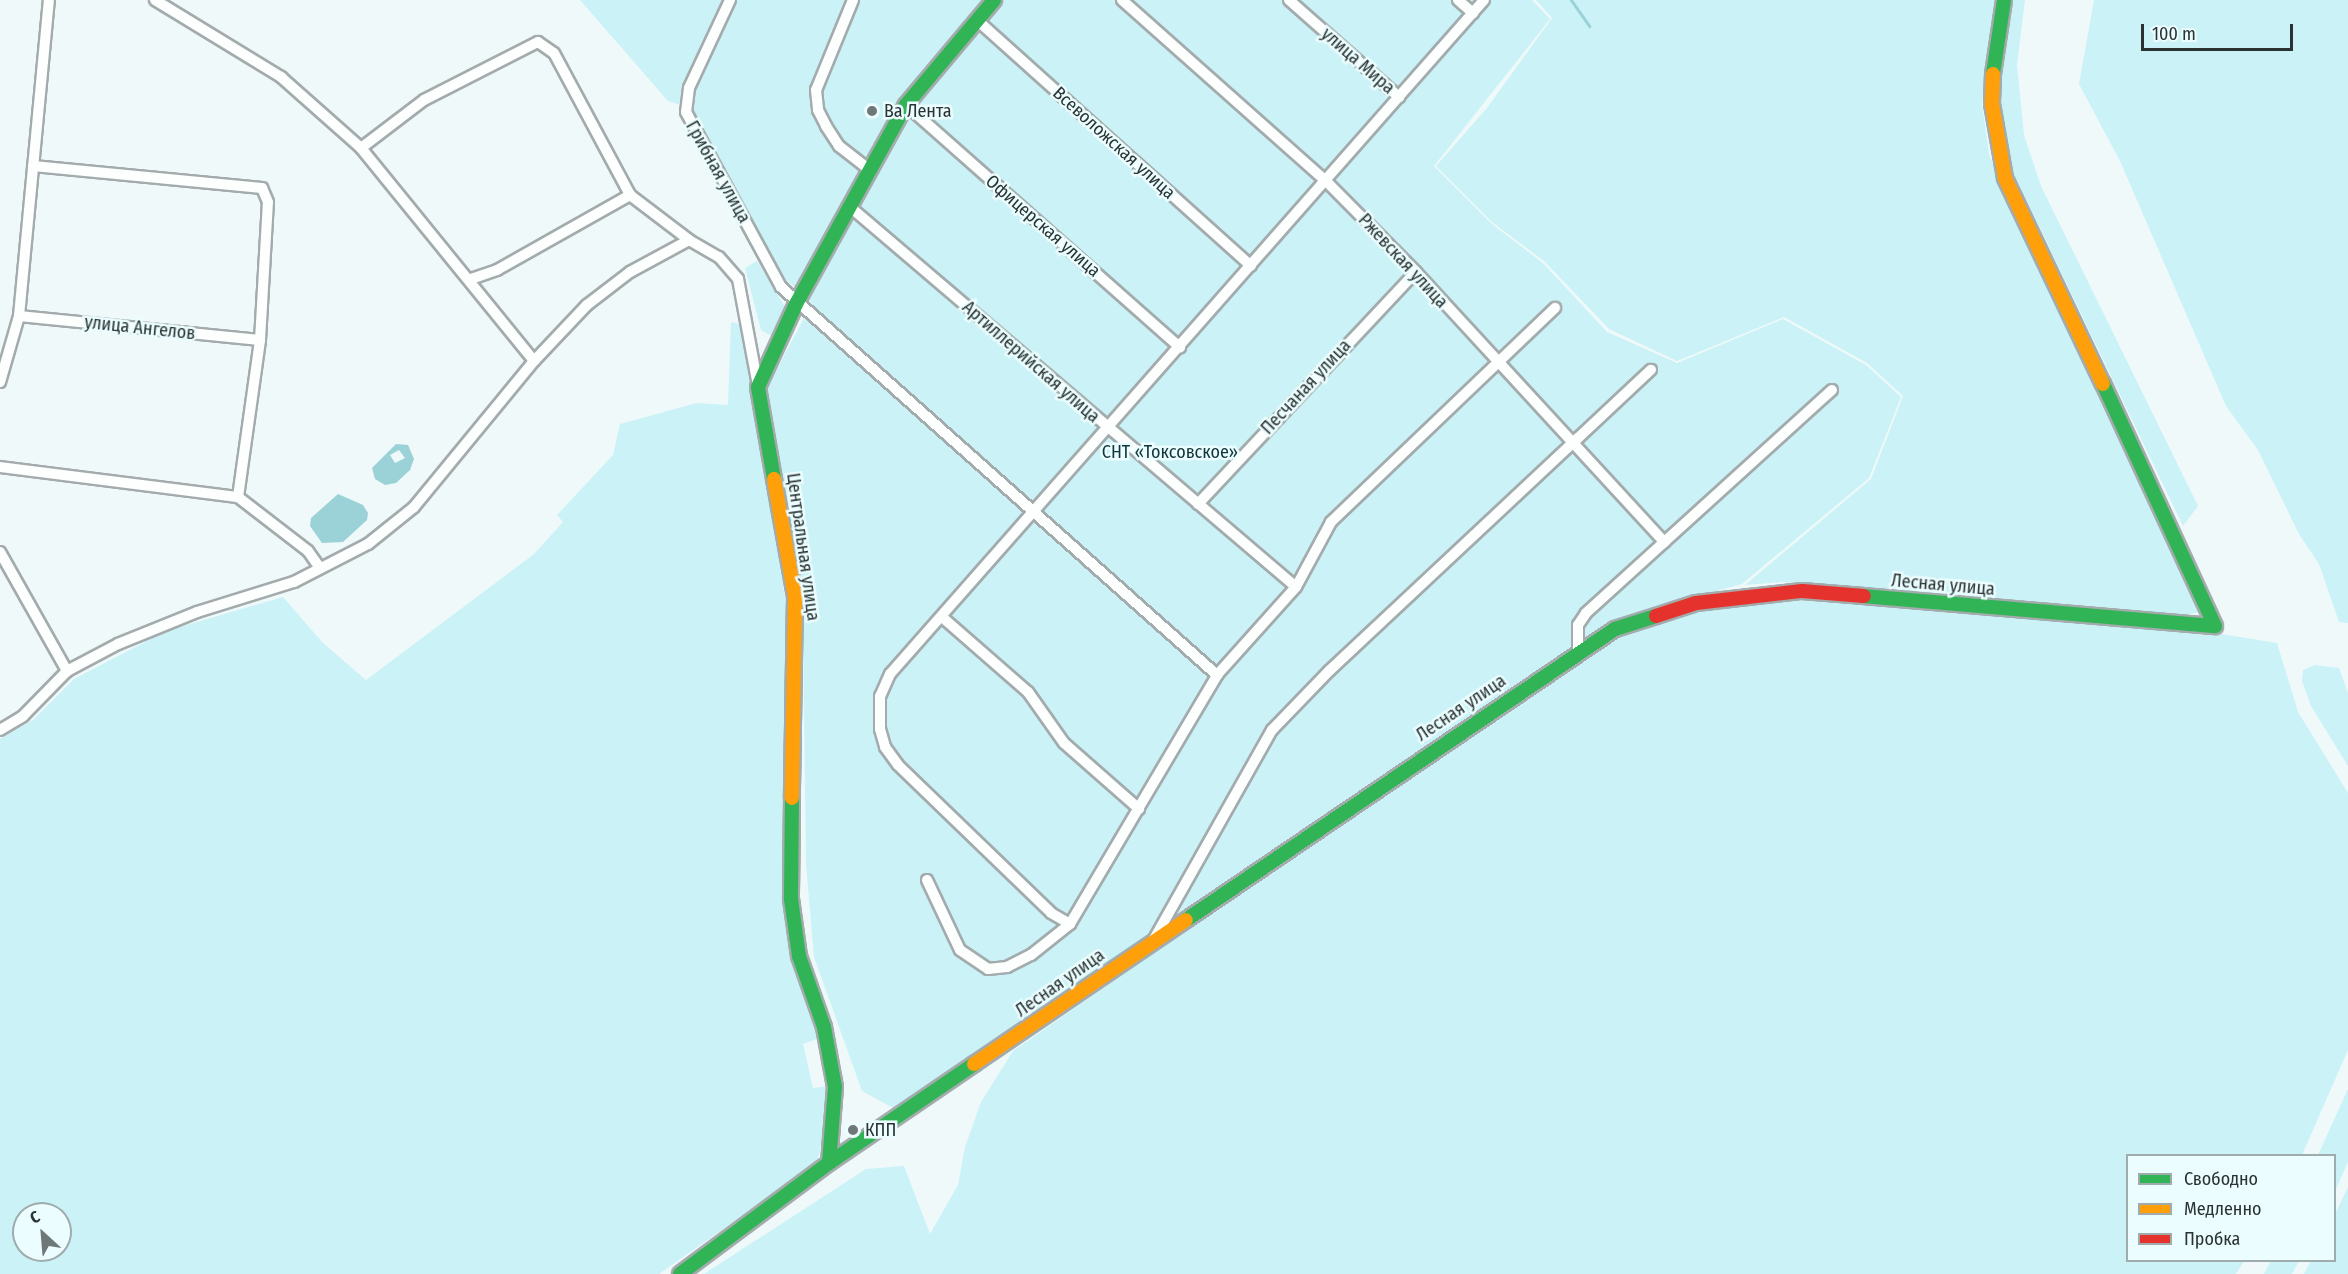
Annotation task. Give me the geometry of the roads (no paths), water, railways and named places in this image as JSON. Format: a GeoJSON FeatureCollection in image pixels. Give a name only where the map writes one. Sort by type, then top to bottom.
{"type":"FeatureCollection","features":[{"type":"Feature","properties":{"kind":"street"},"geometry":{"type":"LineString","coordinates":[[0,382],[19,316],[50,0]]}},
{"type":"Feature","properties":{"kind":"street"},"geometry":{"type":"LineString","coordinates":[[155,0],[280,77],[361,148],[471,279],[534,361]]}},
{"type":"Feature","properties":{"kind":"street","name":"Грибная улица"},"geometry":{"type":"LineString","coordinates":[[730,0],[689,88],[686,112],[781,287],[796,304],[1217,675]]}},
{"type":"Feature","properties":{"kind":"street"},"geometry":{"type":"LineString","coordinates":[[853,0],[816,90],[818,110],[839,146],[868,169]]}},
{"type":"Feature","properties":{"kind":"street"},"geometry":{"type":"LineString","coordinates":[[758,387],[796,304],[868,169],[906,105],[994,0]]}},
{"type":"Feature","properties":{"kind":"street","name":"Ржевская улица"},"geometry":{"type":"LineString","coordinates":[[1122,0],[1326,181],[1416,272],[1664,542]]}},
{"type":"Feature","properties":{"kind":"street","name":"улица Мира"},"geometry":{"type":"LineString","coordinates":[[1289,0],[1399,97]]}},
{"type":"Feature","properties":{"kind":"street"},"geometry":{"type":"LineString","coordinates":[[1458,0],[1473,13]]}},
{"type":"Feature","properties":{"kind":"street"},"geometry":{"type":"LineString","coordinates":[[1070,924],[1051,913],[898,765],[885,747],[880,729],[880,696],[890,674],[1484,0]]}},
{"type":"Feature","properties":{"kind":"street","name":"Лесная улица"},"geometry":{"type":"LineString","coordinates":[[680,1274],[829,1163],[1578,650],[1615,629],[1696,603],[1802,591],[2215,626],[2204,596],[2005,178],[1992,104],[1993,59],[2004,0]]}},
{"type":"Feature","properties":{"kind":"street","name":"Всеволожская улица"},"geometry":{"type":"LineString","coordinates":[[977,20],[1251,266]]}},
{"type":"Feature","properties":{"kind":"street"},"geometry":{"type":"LineString","coordinates":[[361,148],[424,100],[538,42],[554,53],[630,195],[689,240],[718,257],[738,279],[758,387]]}},
{"type":"Feature","properties":{"kind":"street","name":"Офицерская улица"},"geometry":{"type":"LineString","coordinates":[[906,105],[1180,347]]}},
{"type":"Feature","properties":{"kind":"street"},"geometry":{"type":"LineString","coordinates":[[33,166],[262,188],[268,202],[261,340],[238,497]]}},
{"type":"Feature","properties":{"kind":"street"},"geometry":{"type":"LineString","coordinates":[[471,279],[497,270],[630,195]]}},
{"type":"Feature","properties":{"kind":"street","name":"Артиллерийская улица"},"geometry":{"type":"LineString","coordinates":[[849,206],[1296,587]]}},
{"type":"Feature","properties":{"kind":"street"},"geometry":{"type":"LineString","coordinates":[[0,730],[23,716],[67,671],[118,644],[197,612],[294,582],[368,543],[414,507],[534,361],[587,305],[630,272],[689,240]]}},
{"type":"Feature","properties":{"kind":"street","name":"Песчаная улица"},"geometry":{"type":"LineString","coordinates":[[1198,504],[1416,272]]}},
{"type":"Feature","properties":{"kind":"street"},"geometry":{"type":"LineString","coordinates":[[927,879],[960,950],[988,969],[1007,967],[1031,955],[1070,924],[1217,675],[1296,587],[1331,522],[1344,506],[1555,308]]}},
{"type":"Feature","properties":{"kind":"street","name":"улица Ангелов"},"geometry":{"type":"LineString","coordinates":[[19,316],[261,340]]}},
{"type":"Feature","properties":{"kind":"street"},"geometry":{"type":"LineString","coordinates":[[1153,940],[1272,730],[1329,671],[1651,370]]}},
{"type":"Feature","properties":{"kind":"street","name":"Центральная улица"},"geometry":{"type":"LineString","coordinates":[[758,387],[795,597],[791,899],[799,956],[824,1027],[835,1087],[829,1163]]}},
{"type":"Feature","properties":{"kind":"street"},"geometry":{"type":"LineString","coordinates":[[1578,650],[1578,625],[1586,613],[1832,390]]}},
{"type":"Feature","properties":{"kind":"street"},"geometry":{"type":"LineString","coordinates":[[0,467],[238,497],[308,551],[320,568]]}},
{"type":"Feature","properties":{"kind":"street"},"geometry":{"type":"LineString","coordinates":[[0,552],[67,671]]}},
{"type":"Feature","properties":{"kind":"street"},"geometry":{"type":"LineString","coordinates":[[942,617],[1028,692],[1064,743],[1138,809]]}},
{"type":"Feature","properties":{"kind":"waterway"},"geometry":{"type":"LineString","coordinates":[[1571,0],[1589,26]]}},
{"type":"Feature","properties":{"kind":"place","name":"Ва Лента"},"geometry":{"type":"Point","coordinates":[872,111]}},
{"type":"Feature","properties":{"kind":"place","name":"КПП"},"geometry":{"type":"Point","coordinates":[853,1130]}},
{"type":"Feature","properties":{"kind":"park label","name":"СНТ «Токсовское»"},"geometry":{"type":"Point","coordinates":[1170,452]}}]}
